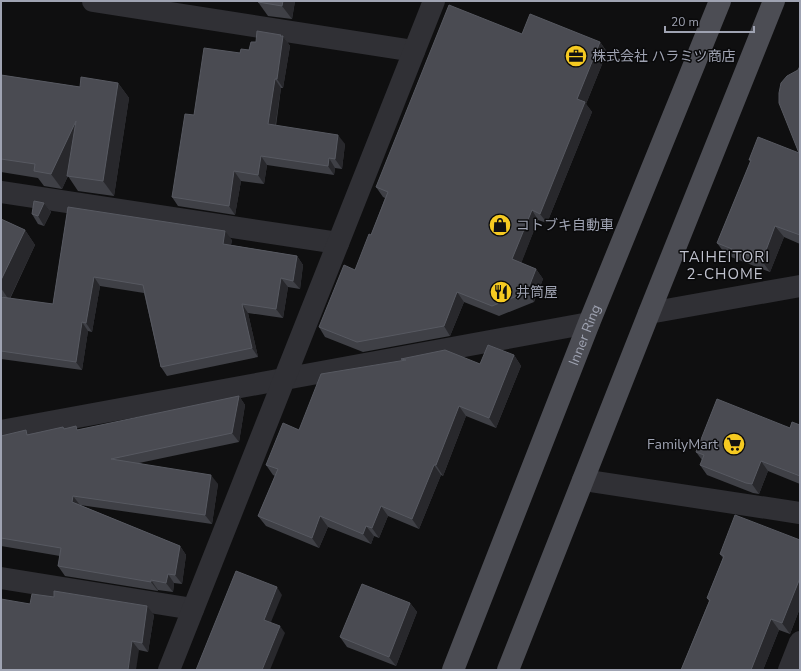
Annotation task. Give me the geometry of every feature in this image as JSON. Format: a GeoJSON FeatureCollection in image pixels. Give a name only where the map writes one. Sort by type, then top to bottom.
{"type":"FeatureCollection","features":[{"type":"Feature","properties":{"kind":"main road","name":"Inner Ring"},"geometry":{"type":"LineString","coordinates":[[452,670],[589,323],[720,1]]}},
{"type":"Feature","properties":{"kind":"main road"},"geometry":{"type":"LineString","coordinates":[[508,670],[774,1]]}},
{"type":"Feature","properties":{"kind":"street"},"geometry":{"type":"LineString","coordinates":[[93,1],[414,51]]}},
{"type":"Feature","properties":{"kind":"street"},"geometry":{"type":"LineString","coordinates":[[169,670],[434,1]]}},
{"type":"Feature","properties":{"kind":"street"},"geometry":{"type":"LineString","coordinates":[[1,192],[338,244]]}},
{"type":"Feature","properties":{"kind":"street"},"geometry":{"type":"LineString","coordinates":[[649,313],[800,286]]}},
{"type":"Feature","properties":{"kind":"street"},"geometry":{"type":"LineString","coordinates":[[1,430],[589,323]]}},
{"type":"Feature","properties":{"kind":"street"},"geometry":{"type":"LineString","coordinates":[[583,480],[800,513]]}},
{"type":"Feature","properties":{"kind":"street"},"geometry":{"type":"LineString","coordinates":[[1,578],[193,609]]}},
{"type":"Feature","properties":{"kind":"street"},"geometry":{"type":"LineString","coordinates":[[789,670],[800,642]]}},
{"type":"Feature","properties":{"kind":"building"},"geometry":{"type":"Polygon","coordinates":[[[258,1],[283,1],[282,6],[258,1]]]}},
{"type":"Feature","properties":{"kind":"building"},"geometry":{"type":"Polygon","coordinates":[[[449,5],[522,34],[530,14],[600,42],[577,99],[585,102],[540,214],[532,210],[512,259],[536,269],[527,292],[492,306],[457,292],[444,326],[357,342],[319,327],[344,265],[355,270],[369,234],[371,235],[388,192],[376,187],[449,5]]]}},
{"type":"Feature","properties":{"kind":"building"},"geometry":{"type":"Polygon","coordinates":[[[257,31],[283,36],[277,79],[275,79],[268,124],[338,135],[335,159],[329,158],[328,166],[261,156],[258,175],[234,171],[229,206],[172,197],[185,114],[194,115],[204,48],[240,53],[241,49],[249,50],[251,42],[256,42],[257,31]]]}},
{"type":"Feature","properties":{"kind":"building"},"geometry":{"type":"Polygon","coordinates":[[[800,66],[800,235],[775,226],[762,261],[717,243],[751,160],[749,160],[758,137],[799,153],[779,103],[779,93],[781,83],[787,76],[798,70],[800,66]]]}},
{"type":"Feature","properties":{"kind":"building"},"geometry":{"type":"Polygon","coordinates":[[[1,75],[80,87],[81,77],[118,83],[103,181],[67,176],[76,121],[51,174],[34,171],[35,164],[1,159],[1,75]]]}},
{"type":"Feature","properties":{"kind":"building"},"geometry":{"type":"Polygon","coordinates":[[[34,201],[44,203],[38,216],[32,214],[34,201]]]}},
{"type":"Feature","properties":{"kind":"building"},"geometry":{"type":"Polygon","coordinates":[[[68,207],[225,231],[223,244],[297,256],[293,281],[281,278],[276,309],[242,304],[252,348],[161,367],[143,285],[94,277],[86,323],[82,322],[76,362],[1,351],[1,297],[53,304],[68,207]]]}},
{"type":"Feature","properties":{"kind":"building"},"geometry":{"type":"Polygon","coordinates":[[[1,219],[25,230],[1,280],[1,219]]]}},
{"type":"Feature","properties":{"kind":"building"},"geometry":{"type":"Polygon","coordinates":[[[488,345],[514,355],[489,418],[459,406],[436,465],[434,465],[412,519],[381,506],[372,528],[366,526],[363,534],[320,516],[312,538],[258,516],[278,469],[266,465],[283,423],[299,430],[321,374],[406,360],[401,359],[445,350],[480,364],[488,345]]]}},
{"type":"Feature","properties":{"kind":"building"},"geometry":{"type":"Polygon","coordinates":[[[239,396],[232,433],[111,459],[211,475],[205,515],[73,496],[72,502],[180,546],[175,575],[168,574],[166,583],[151,580],[151,582],[58,566],[61,548],[1,538],[1,436],[26,430],[27,435],[63,427],[64,429],[76,426],[77,430],[239,396]]]}},
{"type":"Feature","properties":{"kind":"building"},"geometry":{"type":"Polygon","coordinates":[[[717,399],[790,428],[792,422],[800,425],[800,476],[761,461],[752,484],[700,465],[704,455],[696,452],[717,399]]]}},
{"type":"Feature","properties":{"kind":"building"},"geometry":{"type":"Polygon","coordinates":[[[735,515],[800,540],[800,578],[782,623],[771,619],[751,670],[681,670],[710,600],[707,598],[724,556],[720,554],[735,515]]]}},
{"type":"Feature","properties":{"kind":"building"},"geometry":{"type":"Polygon","coordinates":[[[236,571],[277,587],[264,620],[280,626],[262,670],[196,670],[236,571]]]}},
{"type":"Feature","properties":{"kind":"building"},"geometry":{"type":"Polygon","coordinates":[[[362,584],[410,603],[389,657],[340,637],[362,584]]]}},
{"type":"Feature","properties":{"kind":"building"},"geometry":{"type":"Polygon","coordinates":[[[54,591],[147,606],[142,643],[132,641],[128,670],[1,670],[1,599],[30,604],[32,594],[54,597],[54,591]]]}},
{"type":"Feature","properties":{"kind":"place","name":"株式会社 ハラミツ商店"},"geometry":{"type":"Point","coordinates":[576,56]}},
{"type":"Feature","properties":{"kind":"place","name":"コトブキ自動車"},"geometry":{"type":"Point","coordinates":[500,225]}},
{"type":"Feature","properties":{"kind":"place","name":"井筒屋"},"geometry":{"type":"Point","coordinates":[501,292]}},
{"type":"Feature","properties":{"kind":"place","name":"FamilyMart"},"geometry":{"type":"Point","coordinates":[734,444]}},
{"type":"Feature","properties":{"kind":"district","name":"TAIHEITORI 2-CHOME"},"geometry":{"type":"Point","coordinates":[725,266]}}]}
